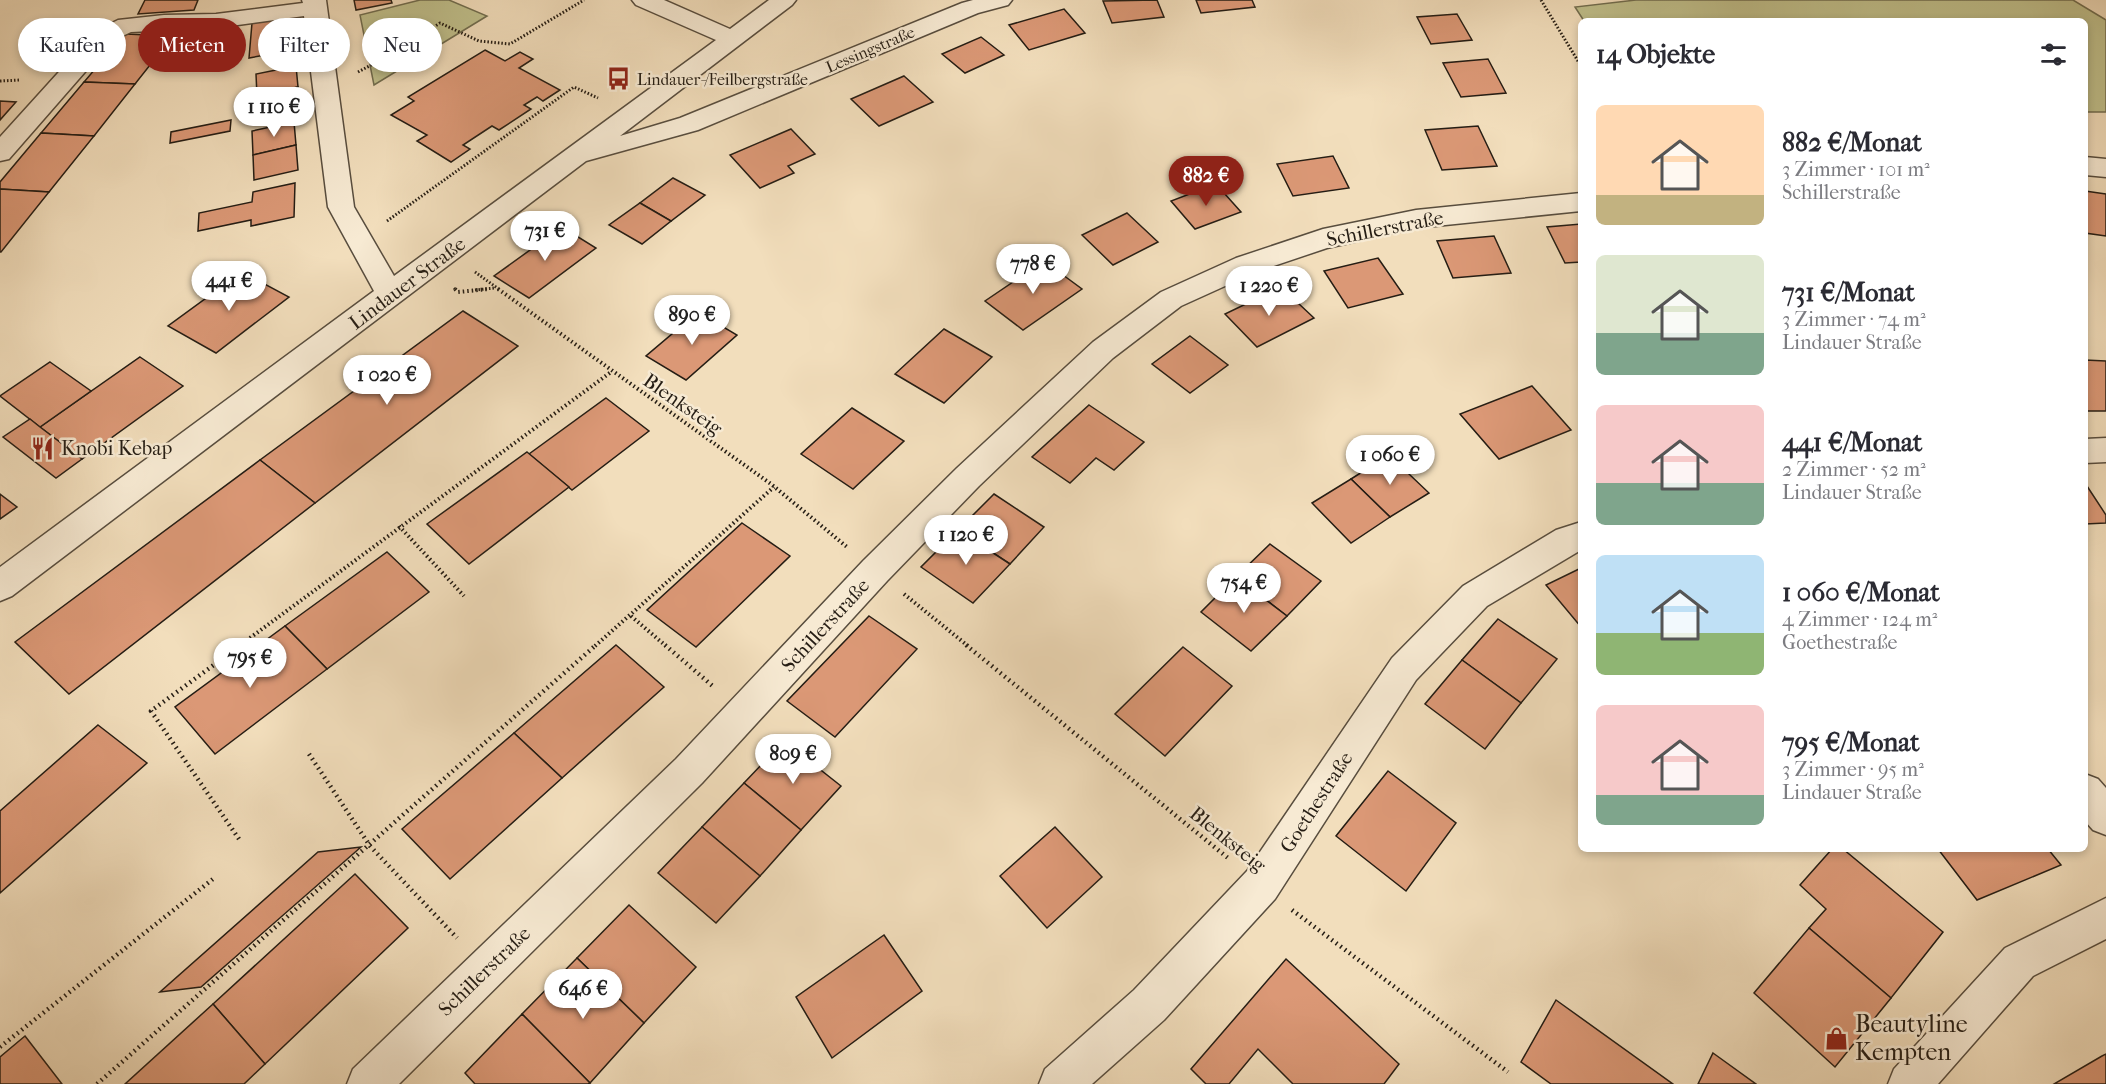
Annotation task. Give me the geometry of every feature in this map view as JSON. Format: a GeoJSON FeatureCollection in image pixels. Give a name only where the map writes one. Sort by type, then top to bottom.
{"type":"FeatureCollection","features":[{"type":"Feature","properties":{"kind":"street","name":"Lindauer Straße"},"geometry":{"type":"LineString","coordinates":[[0,586],[391,296],[631,112],[784,0]]}},
{"type":"Feature","properties":{"kind":"street","name":"Lessingstraße"},"geometry":{"type":"LineString","coordinates":[[570,158],[689,124],[970,8],[1000,0]]}},
{"type":"Feature","properties":{"kind":"street"},"geometry":{"type":"LineString","coordinates":[[660,3],[732,38]]}},
{"type":"Feature","properties":{"kind":"street"},"geometry":{"type":"LineString","coordinates":[[0,153],[104,36],[126,25],[216,21],[314,4],[341,207],[391,296]]}},
{"type":"Feature","properties":{"kind":"street"},"geometry":{"type":"LineString","coordinates":[[2088,166],[2106,168]]}},
{"type":"Feature","properties":{"kind":"street","name":"Schillerstraße"},"geometry":{"type":"LineString","coordinates":[[368,1084],[689,771],[875,571],[968,477],[1103,350],[1171,299],[1246,264],[1323,239],[1416,219],[1578,202]]}},
{"type":"Feature","properties":{"kind":"street"},"geometry":{"type":"LineString","coordinates":[[2088,451],[2106,450]]}},
{"type":"Feature","properties":{"kind":"street","name":"Goethestraße"},"geometry":{"type":"LineString","coordinates":[[1060,1084],[1149,1005],[1261,885],[1404,669],[1475,596],[1568,540],[1578,537]]}},
{"type":"Feature","properties":{"kind":"street"},"geometry":{"type":"LineString","coordinates":[[2088,796],[2106,817]]}},
{"type":"Feature","properties":{"kind":"street"},"geometry":{"type":"LineString","coordinates":[[1918,1080],[2019,962],[2106,918]]}},
{"type":"Feature","properties":{"kind":"path"},"geometry":{"type":"LineString","coordinates":[[325,89],[390,55],[440,23],[478,42],[510,44],[584,0]]}},
{"type":"Feature","properties":{"kind":"path"},"geometry":{"type":"LineString","coordinates":[[1541,0],[1578,61]]}},
{"type":"Feature","properties":{"kind":"path"},"geometry":{"type":"LineString","coordinates":[[360,241],[574,87],[631,112]]}},
{"type":"Feature","properties":{"kind":"path","name":"Blenksteig"},"geometry":{"type":"LineString","coordinates":[[490,284],[773,486],[631,616]]}},
{"type":"Feature","properties":{"kind":"path"},"geometry":{"type":"LineString","coordinates":[[239,839],[152,711],[399,526],[611,372]]}},
{"type":"Feature","properties":{"kind":"path"},"geometry":{"type":"LineString","coordinates":[[399,526],[464,596]]}},
{"type":"Feature","properties":{"kind":"path"},"geometry":{"type":"LineString","coordinates":[[97,1084],[631,616],[744,712]]}},
{"type":"Feature","properties":{"kind":"path","name":"Blenksteig"},"geometry":{"type":"LineString","coordinates":[[936,621],[1261,885],[1508,1071]]}},
{"type":"Feature","properties":{"kind":"path"},"geometry":{"type":"LineString","coordinates":[[309,754],[370,846],[486,969]]}},
{"type":"Feature","properties":{"kind":"path"},"geometry":{"type":"LineString","coordinates":[[0,1047],[213,879]]}},
{"type":"Feature","properties":{"kind":"green space"},"geometry":{"type":"Polygon","coordinates":[[[420,0],[449,0],[487,16],[442,43],[442,18],[362,18],[362,25],[360,15],[420,0]]]}},
{"type":"Feature","properties":{"kind":"green space"},"geometry":{"type":"Polygon","coordinates":[[[1636,0],[2073,0],[2106,20],[2106,112],[2088,112],[2088,18],[1582,18],[1575,7],[1636,0]]]}},
{"type":"Feature","properties":{"kind":"green space"},"geometry":{"type":"Polygon","coordinates":[[[371,72],[395,72],[374,85],[371,72]]]}},
{"type":"Feature","properties":{"kind":"building"},"geometry":{"type":"Polygon","coordinates":[[[145,0],[198,0],[194,10],[138,14],[145,0]]]}},
{"type":"Feature","properties":{"kind":"building"},"geometry":{"type":"Polygon","coordinates":[[[354,0],[391,0],[392,3],[356,10],[354,0]]]}},
{"type":"Feature","properties":{"kind":"building"},"geometry":{"type":"Polygon","coordinates":[[[1157,0],[1164,17],[1112,23],[1103,1],[1157,0]]]}},
{"type":"Feature","properties":{"kind":"building"},"geometry":{"type":"Polygon","coordinates":[[[1196,0],[1252,0],[1255,7],[1201,13],[1196,0]]]}},
{"type":"Feature","properties":{"kind":"building"},"geometry":{"type":"Polygon","coordinates":[[[1064,9],[1085,33],[1029,50],[1009,25],[1064,9]]]}},
{"type":"Feature","properties":{"kind":"building"},"geometry":{"type":"Polygon","coordinates":[[[1457,14],[1472,40],[1431,44],[1417,17],[1457,14]]]}},
{"type":"Feature","properties":{"kind":"building"},"geometry":{"type":"Polygon","coordinates":[[[299,15],[299,18],[281,18],[299,15]]]}},
{"type":"Feature","properties":{"kind":"building"},"geometry":{"type":"Polygon","coordinates":[[[258,22],[258,56],[249,58],[252,23],[258,22]]]}},
{"type":"Feature","properties":{"kind":"building"},"geometry":{"type":"Polygon","coordinates":[[[126,34],[138,35],[138,72],[144,72],[135,84],[84,82],[93,72],[126,72],[126,34]]]}},
{"type":"Feature","properties":{"kind":"building"},"geometry":{"type":"Polygon","coordinates":[[[981,37],[1004,55],[965,73],[942,54],[981,37]]]}},
{"type":"Feature","properties":{"kind":"building"},"geometry":{"type":"Polygon","coordinates":[[[485,50],[505,61],[520,52],[533,59],[519,68],[560,90],[543,101],[537,97],[524,105],[531,109],[499,130],[492,126],[463,145],[470,149],[451,162],[417,141],[427,135],[391,115],[414,101],[408,97],[485,50]]]}},
{"type":"Feature","properties":{"kind":"building"},"geometry":{"type":"Polygon","coordinates":[[[1488,59],[1506,93],[1461,97],[1443,63],[1488,59]]]}},
{"type":"Feature","properties":{"kind":"building"},"geometry":{"type":"Polygon","coordinates":[[[297,72],[298,87],[257,96],[256,74],[297,72]]]}},
{"type":"Feature","properties":{"kind":"building"},"geometry":{"type":"Polygon","coordinates":[[[904,76],[933,102],[879,126],[851,99],[904,76]]]}},
{"type":"Feature","properties":{"kind":"building"},"geometry":{"type":"Polygon","coordinates":[[[84,82],[135,84],[94,136],[41,133],[84,82]]]}},
{"type":"Feature","properties":{"kind":"building"},"geometry":{"type":"Polygon","coordinates":[[[298,87],[299,109],[257,119],[257,96],[298,87]]]}},
{"type":"Feature","properties":{"kind":"building"},"geometry":{"type":"Polygon","coordinates":[[[0,101],[16,102],[0,120],[0,101]]]}},
{"type":"Feature","properties":{"kind":"building"},"geometry":{"type":"Polygon","coordinates":[[[231,120],[230,131],[170,143],[171,132],[231,120]]]}},
{"type":"Feature","properties":{"kind":"building"},"geometry":{"type":"Polygon","coordinates":[[[294,122],[296,145],[253,155],[252,131],[294,122]]]}},
{"type":"Feature","properties":{"kind":"building"},"geometry":{"type":"Polygon","coordinates":[[[1478,126],[1497,166],[1442,170],[1425,130],[1478,126]]]}},
{"type":"Feature","properties":{"kind":"building"},"geometry":{"type":"Polygon","coordinates":[[[791,129],[815,154],[788,166],[794,173],[760,188],[730,155],[791,129]]]}},
{"type":"Feature","properties":{"kind":"building"},"geometry":{"type":"Polygon","coordinates":[[[41,133],[94,136],[49,192],[0,189],[0,182],[41,133]]]}},
{"type":"Feature","properties":{"kind":"building"},"geometry":{"type":"Polygon","coordinates":[[[296,145],[298,170],[254,180],[253,155],[296,145]]]}},
{"type":"Feature","properties":{"kind":"building"},"geometry":{"type":"Polygon","coordinates":[[[1333,156],[1349,188],[1293,196],[1277,164],[1333,156]]]}},
{"type":"Feature","properties":{"kind":"building"},"geometry":{"type":"Polygon","coordinates":[[[673,178],[705,195],[671,221],[640,203],[673,178]]]}},
{"type":"Feature","properties":{"kind":"building"},"geometry":{"type":"Polygon","coordinates":[[[295,183],[294,217],[251,226],[251,220],[198,231],[199,213],[252,202],[253,192],[295,183]]]}},
{"type":"Feature","properties":{"kind":"building"},"geometry":{"type":"Polygon","coordinates":[[[1216,184],[1241,212],[1195,229],[1171,201],[1216,184]]]}},
{"type":"Feature","properties":{"kind":"building"},"geometry":{"type":"Polygon","coordinates":[[[0,189],[49,192],[1,252],[0,252],[0,189]]]}},
{"type":"Feature","properties":{"kind":"building"},"geometry":{"type":"Polygon","coordinates":[[[2088,191],[2106,194],[2106,236],[2088,233],[2088,191]]]}},
{"type":"Feature","properties":{"kind":"building"},"geometry":{"type":"Polygon","coordinates":[[[640,203],[671,221],[642,244],[609,225],[640,203]]]}},
{"type":"Feature","properties":{"kind":"building"},"geometry":{"type":"Polygon","coordinates":[[[1127,213],[1158,242],[1113,265],[1082,235],[1127,213]]]}},
{"type":"Feature","properties":{"kind":"building"},"geometry":{"type":"Polygon","coordinates":[[[1578,224],[1578,262],[1565,263],[1547,227],[1578,224]]]}},
{"type":"Feature","properties":{"kind":"building"},"geometry":{"type":"Polygon","coordinates":[[[562,227],[596,248],[529,298],[494,276],[562,227]]]}},
{"type":"Feature","properties":{"kind":"building"},"geometry":{"type":"Polygon","coordinates":[[[1494,236],[1511,273],[1453,278],[1437,241],[1494,236]]]}},
{"type":"Feature","properties":{"kind":"building"},"geometry":{"type":"Polygon","coordinates":[[[1378,258],[1403,294],[1348,308],[1324,271],[1378,258]]]}},
{"type":"Feature","properties":{"kind":"building"},"geometry":{"type":"Polygon","coordinates":[[[1044,261],[1082,289],[1023,330],[985,301],[1044,261]]]}},
{"type":"Feature","properties":{"kind":"building"},"geometry":{"type":"Polygon","coordinates":[[[242,272],[289,297],[216,353],[168,326],[242,272]]]}},
{"type":"Feature","properties":{"kind":"building"},"geometry":{"type":"Polygon","coordinates":[[[1281,287],[1314,318],[1257,347],[1225,314],[1281,287]]]}},
{"type":"Feature","properties":{"kind":"building"},"geometry":{"type":"Polygon","coordinates":[[[463,311],[518,346],[315,503],[260,460],[463,311]]]}},
{"type":"Feature","properties":{"kind":"building"},"geometry":{"type":"Polygon","coordinates":[[[698,312],[737,335],[686,380],[646,356],[698,312]]]}},
{"type":"Feature","properties":{"kind":"building"},"geometry":{"type":"Polygon","coordinates":[[[944,329],[992,357],[944,403],[895,374],[944,329]]]}},
{"type":"Feature","properties":{"kind":"building"},"geometry":{"type":"Polygon","coordinates":[[[1190,336],[1228,365],[1190,393],[1152,364],[1190,336]]]}},
{"type":"Feature","properties":{"kind":"building"},"geometry":{"type":"Polygon","coordinates":[[[140,357],[183,386],[82,459],[40,427],[140,357]]]}},
{"type":"Feature","properties":{"kind":"building"},"geometry":{"type":"Polygon","coordinates":[[[2088,360],[2106,361],[2106,411],[2088,411],[2088,360]]]}},
{"type":"Feature","properties":{"kind":"building"},"geometry":{"type":"Polygon","coordinates":[[[50,362],[91,391],[40,427],[0,396],[50,362]]]}},
{"type":"Feature","properties":{"kind":"building"},"geometry":{"type":"Polygon","coordinates":[[[1532,386],[1571,430],[1499,459],[1460,414],[1532,386]]]}},
{"type":"Feature","properties":{"kind":"building"},"geometry":{"type":"Polygon","coordinates":[[[606,398],[649,431],[572,490],[529,454],[606,398]]]}},
{"type":"Feature","properties":{"kind":"building"},"geometry":{"type":"Polygon","coordinates":[[[1089,405],[1144,442],[1114,470],[1096,458],[1070,483],[1032,457],[1089,405]]]}},
{"type":"Feature","properties":{"kind":"building"},"geometry":{"type":"Polygon","coordinates":[[[852,408],[904,441],[853,489],[801,454],[852,408]]]}},
{"type":"Feature","properties":{"kind":"building","name":"Knobi Kebap"},"geometry":{"type":"Polygon","coordinates":[[[30,419],[82,459],[56,478],[3,437],[30,419]]]}},
{"type":"Feature","properties":{"kind":"building"},"geometry":{"type":"Polygon","coordinates":[[[527,452],[569,487],[469,564],[427,524],[527,452]]]}},
{"type":"Feature","properties":{"kind":"building"},"geometry":{"type":"Polygon","coordinates":[[[1389,455],[1429,493],[1390,517],[1351,479],[1389,455]]]}},
{"type":"Feature","properties":{"kind":"building"},"geometry":{"type":"Polygon","coordinates":[[[260,460],[315,503],[69,694],[15,642],[260,460]]]}},
{"type":"Feature","properties":{"kind":"building"},"geometry":{"type":"Polygon","coordinates":[[[1351,479],[1390,517],[1351,543],[1312,503],[1351,479]]]}},
{"type":"Feature","properties":{"kind":"building"},"geometry":{"type":"Polygon","coordinates":[[[2088,488],[2106,515],[2106,523],[2088,524],[2088,488]]]}},
{"type":"Feature","properties":{"kind":"building"},"geometry":{"type":"Polygon","coordinates":[[[0,494],[17,507],[0,519],[0,494]]]}},
{"type":"Feature","properties":{"kind":"building"},"geometry":{"type":"Polygon","coordinates":[[[994,494],[1044,527],[1010,564],[958,530],[994,494]]]}},
{"type":"Feature","properties":{"kind":"building"},"geometry":{"type":"Polygon","coordinates":[[[742,523],[790,556],[696,647],[647,610],[742,523]]]}},
{"type":"Feature","properties":{"kind":"building"},"geometry":{"type":"Polygon","coordinates":[[[958,530],[1010,564],[973,603],[921,567],[958,530]]]}},
{"type":"Feature","properties":{"kind":"building"},"geometry":{"type":"Polygon","coordinates":[[[1270,544],[1321,581],[1287,616],[1236,577],[1270,544]]]}},
{"type":"Feature","properties":{"kind":"building"},"geometry":{"type":"Polygon","coordinates":[[[387,552],[429,592],[327,669],[285,626],[387,552]]]}},
{"type":"Feature","properties":{"kind":"building"},"geometry":{"type":"Polygon","coordinates":[[[1578,569],[1578,623],[1546,585],[1578,569]]]}},
{"type":"Feature","properties":{"kind":"building"},"geometry":{"type":"Polygon","coordinates":[[[1236,577],[1287,616],[1251,651],[1201,612],[1236,577]]]}},
{"type":"Feature","properties":{"kind":"building"},"geometry":{"type":"Polygon","coordinates":[[[869,616],[917,649],[835,737],[787,701],[869,616]]]}},
{"type":"Feature","properties":{"kind":"building"},"geometry":{"type":"Polygon","coordinates":[[[1498,619],[1557,659],[1521,703],[1462,660],[1498,619]]]}},
{"type":"Feature","properties":{"kind":"building"},"geometry":{"type":"Polygon","coordinates":[[[285,626],[327,669],[215,754],[175,707],[285,626]]]}},
{"type":"Feature","properties":{"kind":"building"},"geometry":{"type":"Polygon","coordinates":[[[616,645],[664,687],[562,778],[514,733],[616,645]]]}},
{"type":"Feature","properties":{"kind":"building"},"geometry":{"type":"Polygon","coordinates":[[[1183,647],[1232,686],[1165,756],[1115,714],[1183,647]]]}},
{"type":"Feature","properties":{"kind":"building"},"geometry":{"type":"Polygon","coordinates":[[[1462,660],[1521,703],[1485,749],[1425,704],[1462,660]]]}},
{"type":"Feature","properties":{"kind":"building"},"geometry":{"type":"Polygon","coordinates":[[[98,725],[147,763],[0,893],[0,811],[98,725]]]}},
{"type":"Feature","properties":{"kind":"building"},"geometry":{"type":"Polygon","coordinates":[[[514,733],[562,778],[450,879],[402,829],[514,733]]]}},
{"type":"Feature","properties":{"kind":"building"},"geometry":{"type":"Polygon","coordinates":[[[784,741],[841,786],[801,830],[744,783],[784,741]]]}},
{"type":"Feature","properties":{"kind":"building"},"geometry":{"type":"Polygon","coordinates":[[[1388,771],[1456,823],[1406,891],[1336,836],[1388,771]]]}},
{"type":"Feature","properties":{"kind":"building"},"geometry":{"type":"Polygon","coordinates":[[[744,783],[801,830],[760,876],[702,827],[744,783]]]}},
{"type":"Feature","properties":{"kind":"building"},"geometry":{"type":"Polygon","coordinates":[[[702,827],[760,876],[716,923],[658,873],[702,827]]]}},
{"type":"Feature","properties":{"kind":"building"},"geometry":{"type":"Polygon","coordinates":[[[1055,827],[1102,877],[1047,928],[1000,876],[1055,827]]]}},
{"type":"Feature","properties":{"kind":"building"},"geometry":{"type":"Polygon","coordinates":[[[361,847],[201,987],[160,992],[318,852],[361,847]]]}},
{"type":"Feature","properties":{"kind":"building"},"geometry":{"type":"Polygon","coordinates":[[[1829,852],[1847,852],[1943,932],[1891,998],[1809,928],[1826,909],[1800,885],[1829,852]]]}},
{"type":"Feature","properties":{"kind":"building"},"geometry":{"type":"Polygon","coordinates":[[[1940,852],[2050,852],[2061,865],[1977,900],[1940,852]]]}},
{"type":"Feature","properties":{"kind":"building"},"geometry":{"type":"Polygon","coordinates":[[[355,874],[408,928],[265,1064],[213,1004],[355,874]]]}},
{"type":"Feature","properties":{"kind":"building"},"geometry":{"type":"Polygon","coordinates":[[[629,905],[696,967],[644,1023],[577,958],[629,905]]]}},
{"type":"Feature","properties":{"kind":"building"},"geometry":{"type":"Polygon","coordinates":[[[1809,928],[1891,998],[1835,1067],[1754,993],[1809,928]]]}},
{"type":"Feature","properties":{"kind":"building"},"geometry":{"type":"Polygon","coordinates":[[[884,935],[922,991],[832,1058],[796,997],[884,935]]]}},
{"type":"Feature","properties":{"kind":"building"},"geometry":{"type":"Polygon","coordinates":[[[577,958],[644,1023],[590,1083],[522,1014],[577,958]]]}},
{"type":"Feature","properties":{"kind":"building"},"geometry":{"type":"Polygon","coordinates":[[[1286,959],[1399,1064],[1384,1084],[1293,1084],[1258,1049],[1229,1084],[1206,1084],[1191,1069],[1286,959]]]}},
{"type":"Feature","properties":{"kind":"building"},"geometry":{"type":"Polygon","coordinates":[[[1556,1000],[1673,1084],[1551,1084],[1521,1062],[1556,1000]]]}},
{"type":"Feature","properties":{"kind":"building"},"geometry":{"type":"Polygon","coordinates":[[[213,1004],[265,1064],[244,1084],[125,1084],[213,1004]]]}},
{"type":"Feature","properties":{"kind":"building"},"geometry":{"type":"Polygon","coordinates":[[[522,1014],[590,1083],[475,1084],[465,1073],[522,1014]]]}},
{"type":"Feature","properties":{"kind":"building"},"geometry":{"type":"Polygon","coordinates":[[[25,1036],[62,1084],[0,1084],[0,1057],[25,1036]]]}},
{"type":"Feature","properties":{"kind":"building"},"geometry":{"type":"Polygon","coordinates":[[[1713,1053],[1756,1084],[1698,1084],[1713,1053]]]}},
{"type":"Feature","properties":{"kind":"building"},"geometry":{"type":"Polygon","coordinates":[[[2106,1054],[2106,1084],[2054,1084],[2102,1056],[2106,1054]]]}},
{"type":"Feature","properties":{"kind":"place","name":"Lindauer-/Feilbergstraße"},"geometry":{"type":"Point","coordinates":[619,79]}},
{"type":"Feature","properties":{"kind":"place","name":"Knobi Kebap"},"geometry":{"type":"Point","coordinates":[43,448]}},
{"type":"Feature","properties":{"kind":"place","name":"Beautyline Kempten"},"geometry":{"type":"Point","coordinates":[1837,1038]}}]}
